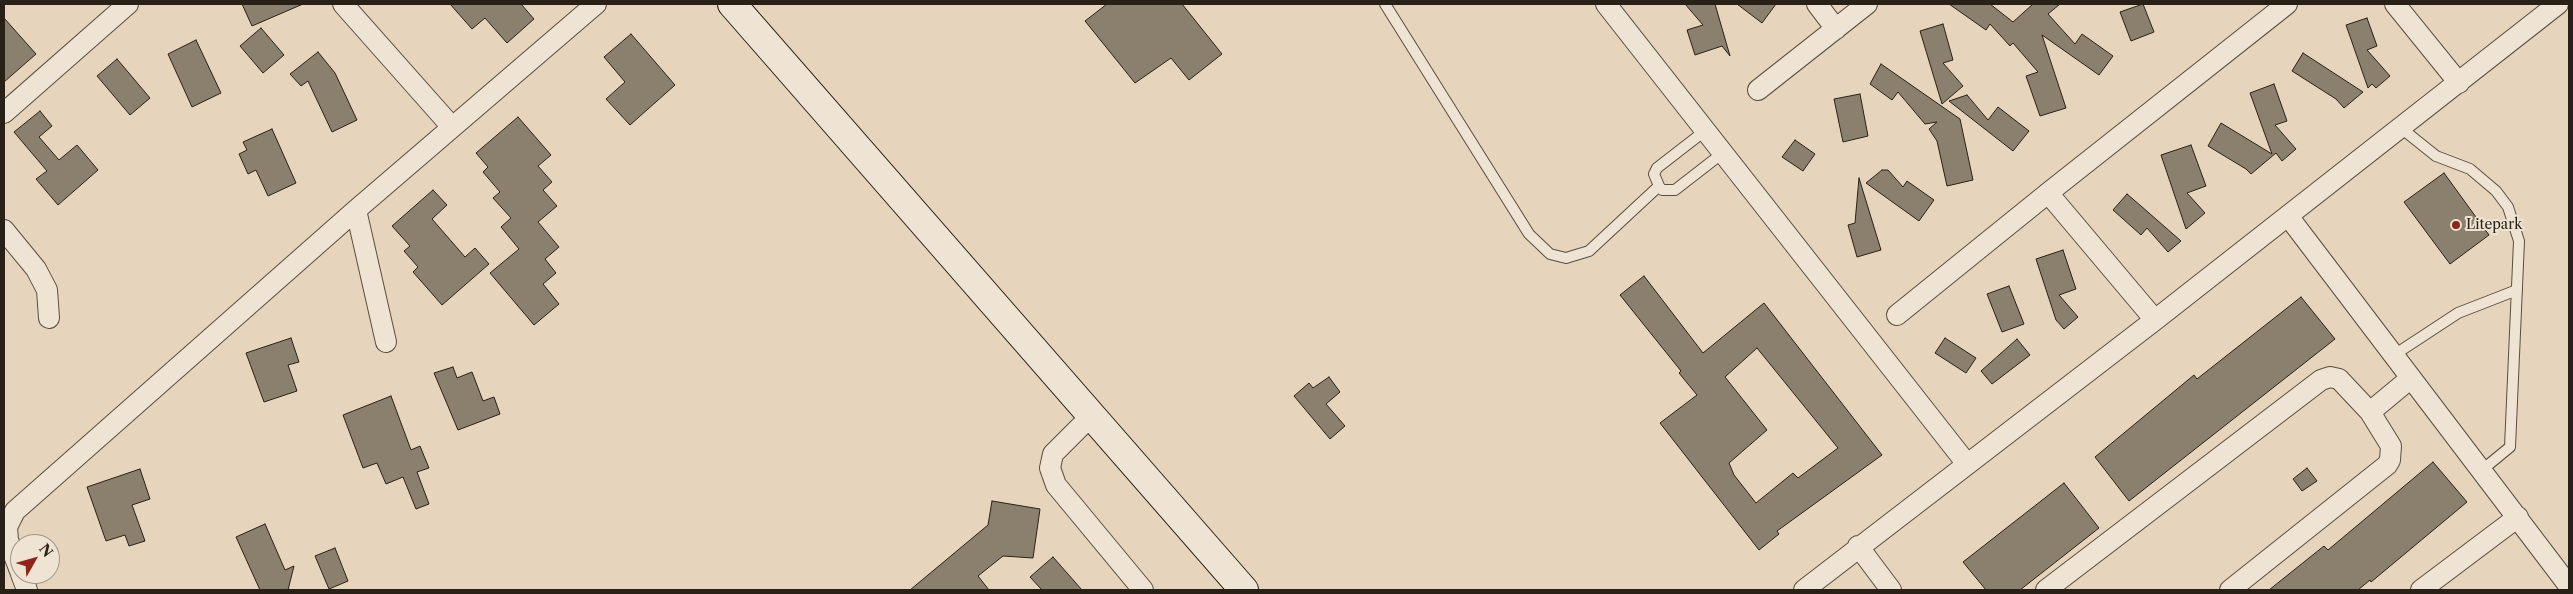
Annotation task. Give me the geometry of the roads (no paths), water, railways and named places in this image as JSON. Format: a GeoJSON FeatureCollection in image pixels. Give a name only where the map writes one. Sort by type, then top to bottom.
{"type":"FeatureCollection","features":[{"type":"Feature","properties":{"kind":"street"},"geometry":{"type":"LineString","coordinates":[[4,113],[128,4]]}},
{"type":"Feature","properties":{"kind":"street"},"geometry":{"type":"LineString","coordinates":[[343,4],[452,127]]}},
{"type":"Feature","properties":{"kind":"street"},"geometry":{"type":"LineString","coordinates":[[10,545],[7,527],[15,510],[356,210],[596,4]]}},
{"type":"Feature","properties":{"kind":"street"},"geometry":{"type":"LineString","coordinates":[[732,4],[1244,590]]}},
{"type":"Feature","properties":{"kind":"street"},"geometry":{"type":"LineString","coordinates":[[1606,4],[1968,464]]}},
{"type":"Feature","properties":{"kind":"street"},"geometry":{"type":"LineString","coordinates":[[1816,4],[1836,29]]}},
{"type":"Feature","properties":{"kind":"street"},"geometry":{"type":"LineString","coordinates":[[1758,90],[1867,4]]}},
{"type":"Feature","properties":{"kind":"street"},"geometry":{"type":"LineString","coordinates":[[1897,315],[2287,4]]}},
{"type":"Feature","properties":{"kind":"street"},"geometry":{"type":"LineString","coordinates":[[2395,4],[2459,83]]}},
{"type":"Feature","properties":{"kind":"street"},"geometry":{"type":"LineString","coordinates":[[1804,590],[1858,546],[1968,464],[2288,216],[2558,4]]}},
{"type":"Feature","properties":{"kind":"street"},"geometry":{"type":"LineString","coordinates":[[2048,193],[2154,320]]}},
{"type":"Feature","properties":{"kind":"street"},"geometry":{"type":"LineString","coordinates":[[356,210],[386,342]]}},
{"type":"Feature","properties":{"kind":"street"},"geometry":{"type":"LineString","coordinates":[[2288,216],[2569,586]]}},
{"type":"Feature","properties":{"kind":"street"},"geometry":{"type":"LineString","coordinates":[[4,230],[36,269],[47,290],[49,318]]}},
{"type":"Feature","properties":{"kind":"street"},"geometry":{"type":"LineString","coordinates":[[2046,590],[2320,380],[2330,377],[2339,379],[2370,412],[2391,446],[2392,453],[2387,465],[2230,590]]}},
{"type":"Feature","properties":{"kind":"street"},"geometry":{"type":"LineString","coordinates":[[2370,412],[2411,378]]}},
{"type":"Feature","properties":{"kind":"street"},"geometry":{"type":"LineString","coordinates":[[1092,415],[1053,454],[1050,468],[1056,485],[1143,590]]}},
{"type":"Feature","properties":{"kind":"street"},"geometry":{"type":"LineString","coordinates":[[2421,590],[2518,517]]}},
{"type":"Feature","properties":{"kind":"street"},"geometry":{"type":"LineString","coordinates":[[1858,546],[1890,590]]}},
{"type":"Feature","properties":{"kind":"lane"},"geometry":{"type":"LineString","coordinates":[[1385,4],[1529,234],[1550,254],[1566,258],[1589,252],[1658,186]]}},
{"type":"Feature","properties":{"kind":"lane"},"geometry":{"type":"LineString","coordinates":[[2401,128],[2436,156],[2470,170],[2496,192],[2508,208],[2519,241],[2510,447],[2482,470]]}},
{"type":"Feature","properties":{"kind":"lane"},"geometry":{"type":"LineString","coordinates":[[1706,130],[1657,168],[1654,174],[1658,186],[1662,190],[1675,190],[1724,152]]}},
{"type":"Feature","properties":{"kind":"lane"},"geometry":{"type":"LineString","coordinates":[[2394,356],[2458,313],[2517,290]]}},
{"type":"Feature","properties":{"kind":"place","name":"Litepark"},"geometry":{"type":"Point","coordinates":[2456,225]}}]}
